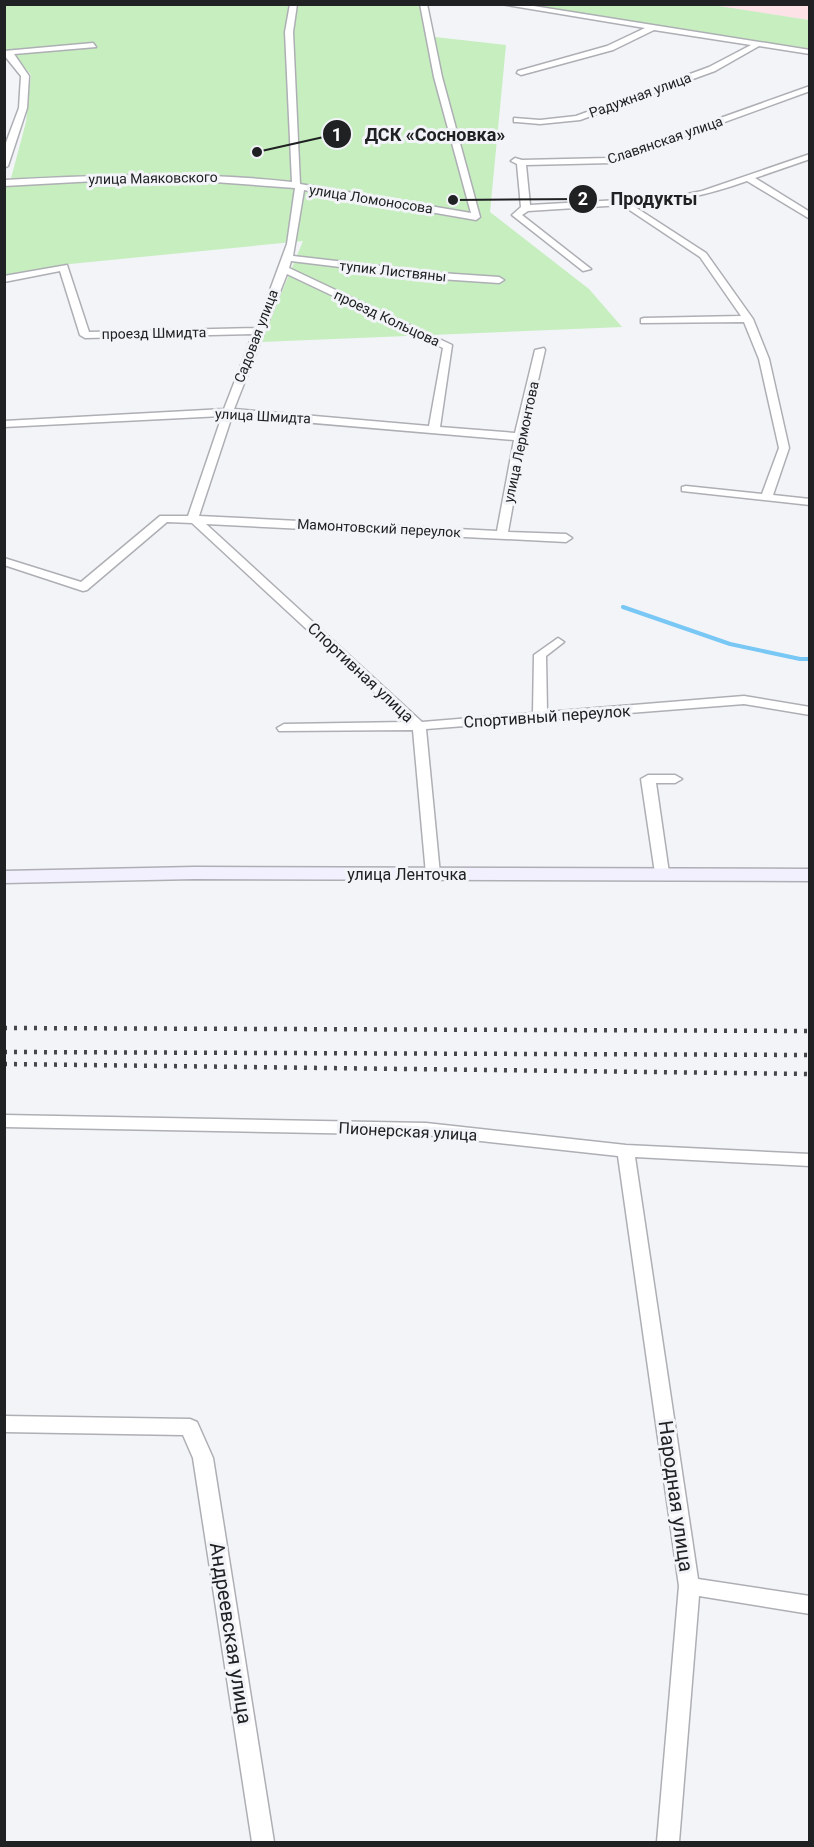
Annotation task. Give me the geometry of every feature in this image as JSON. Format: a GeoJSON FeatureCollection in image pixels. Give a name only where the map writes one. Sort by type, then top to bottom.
{"type":"FeatureCollection","features":[{"type":"Feature","properties":{"kind":"main road","name":"улица Ленточка"},"geometry":{"type":"LineString","coordinates":[[4,877],[194,873],[810,875]]}},
{"type":"Feature","properties":{"kind":"street","name":"Садовая улица"},"geometry":{"type":"LineString","coordinates":[[193,518],[257,331],[292,244],[298,186],[289,32],[294,4]]}},
{"type":"Feature","properties":{"kind":"street","name":"улица Ломоносова"},"geometry":{"type":"LineString","coordinates":[[298,186],[476,217],[438,77],[423,4]]}},
{"type":"Feature","properties":{"kind":"street"},"geometry":{"type":"LineString","coordinates":[[504,4],[810,52]]}},
{"type":"Feature","properties":{"kind":"street"},"geometry":{"type":"LineString","coordinates":[[521,73],[610,48],[652,28]]}},
{"type":"Feature","properties":{"kind":"street"},"geometry":{"type":"LineString","coordinates":[[7,53],[93,45]]}},
{"type":"Feature","properties":{"kind":"street","name":"Радужная улица"},"geometry":{"type":"LineString","coordinates":[[517,120],[540,122],[577,118],[712,69],[756,45]]}},
{"type":"Feature","properties":{"kind":"street"},"geometry":{"type":"LineString","coordinates":[[4,166],[23,108],[25,76],[7,53]]}},
{"type":"Feature","properties":{"kind":"street","name":"Славянская улица"},"geometry":{"type":"LineString","coordinates":[[526,208],[518,162],[609,161],[810,88]]}},
{"type":"Feature","properties":{"kind":"street"},"geometry":{"type":"LineString","coordinates":[[586,269],[516,214],[526,208],[672,200],[704,193],[810,156]]}},
{"type":"Feature","properties":{"kind":"street","name":"улица Маяковского"},"geometry":{"type":"LineString","coordinates":[[4,183],[189,176],[249,179],[298,186]]}},
{"type":"Feature","properties":{"kind":"street"},"geometry":{"type":"LineString","coordinates":[[749,178],[810,216]]}},
{"type":"Feature","properties":{"kind":"street"},"geometry":{"type":"LineString","coordinates":[[625,204],[703,255],[748,319],[764,359],[784,448],[766,497]]}},
{"type":"Feature","properties":{"kind":"street","name":"тупик Листвяны"},"geometry":{"type":"LineString","coordinates":[[288,258],[499,280]]}},
{"type":"Feature","properties":{"kind":"street","name":"проезд Шмидта"},"geometry":{"type":"LineString","coordinates":[[4,279],[64,267],[85,335],[257,331]]}},
{"type":"Feature","properties":{"kind":"street","name":"проезд Кольцова"},"geometry":{"type":"LineString","coordinates":[[282,268],[448,346],[434,430]]}},
{"type":"Feature","properties":{"kind":"street"},"geometry":{"type":"LineString","coordinates":[[644,321],[748,319]]}},
{"type":"Feature","properties":{"kind":"street","name":"улица Лермонтова"},"geometry":{"type":"LineString","coordinates":[[502,535],[520,437],[540,350]]}},
{"type":"Feature","properties":{"kind":"street","name":"улица Шмидта"},"geometry":{"type":"LineString","coordinates":[[4,424],[228,412],[520,437]]}},
{"type":"Feature","properties":{"kind":"street"},"geometry":{"type":"LineString","coordinates":[[686,489],[810,502]]}},
{"type":"Feature","properties":{"kind":"street","name":"Мамонтовский переулок"},"geometry":{"type":"LineString","coordinates":[[4,561],[83,587],[164,518],[566,538]]}},
{"type":"Feature","properties":{"kind":"street","name":"Спортивная улица"},"geometry":{"type":"LineString","coordinates":[[193,518],[419,726],[433,874]]}},
{"type":"Feature","properties":{"kind":"street"},"geometry":{"type":"LineString","coordinates":[[540,717],[540,655],[558,642]]}},
{"type":"Feature","properties":{"kind":"street","name":"Спортивный переулок"},"geometry":{"type":"LineString","coordinates":[[284,728],[419,726],[744,700],[810,711]]}},
{"type":"Feature","properties":{"kind":"street"},"geometry":{"type":"LineString","coordinates":[[662,873],[648,779],[675,779]]}},
{"type":"Feature","properties":{"kind":"street","name":"Пионерская улица"},"geometry":{"type":"LineString","coordinates":[[4,1121],[426,1129],[626,1151],[810,1160]]}},
{"type":"Feature","properties":{"kind":"street","name":"Народная улица"},"geometry":{"type":"LineString","coordinates":[[626,1151],[689,1586],[668,1842]]}},
{"type":"Feature","properties":{"kind":"street","name":"Андреевская улица"},"geometry":{"type":"LineString","coordinates":[[4,1424],[190,1427],[203,1458],[263,1842]]}},
{"type":"Feature","properties":{"kind":"street"},"geometry":{"type":"LineString","coordinates":[[689,1586],[810,1605]]}},
{"type":"Feature","properties":{"kind":"shaded area"},"geometry":{"type":"Polygon","coordinates":[[[712,5],[809,5],[809,20],[754,12],[712,5]]]}},
{"type":"Feature","properties":{"kind":"green space"},"geometry":{"type":"Polygon","coordinates":[[[532,4],[712,5],[809,20],[809,50],[529,8],[532,4]]]}},
{"type":"Feature","properties":{"kind":"green space"},"geometry":{"type":"Polygon","coordinates":[[[5,5],[427,5],[435,37],[506,45],[490,212],[589,289],[622,327],[261,342],[303,241],[70,264],[5,277],[5,184],[10,182],[26,122],[31,75],[11,51],[5,51],[5,5]]]}},
{"type":"Feature","properties":{"kind":"waterway"},"geometry":{"type":"LineString","coordinates":[[623,607],[730,644],[800,659],[810,659]]}},
{"type":"Feature","properties":{"kind":"railway"},"geometry":{"type":"LineString","coordinates":[[4,1028],[810,1031]]}},
{"type":"Feature","properties":{"kind":"railway"},"geometry":{"type":"LineString","coordinates":[[4,1052],[810,1055]]}},
{"type":"Feature","properties":{"kind":"railway"},"geometry":{"type":"LineString","coordinates":[[4,1064],[810,1074]]}},
{"type":"Feature","properties":{"kind":"place","name":"ДСК «Сосновка»"},"geometry":{"type":"Point","coordinates":[257,152]}},
{"type":"Feature","properties":{"kind":"place","name":"Продукты"},"geometry":{"type":"Point","coordinates":[453,200]}}]}
